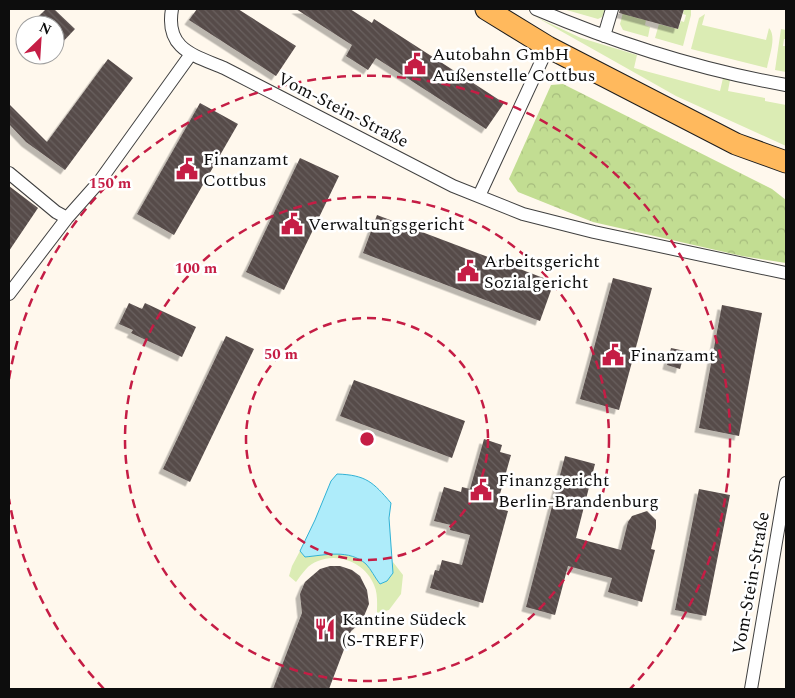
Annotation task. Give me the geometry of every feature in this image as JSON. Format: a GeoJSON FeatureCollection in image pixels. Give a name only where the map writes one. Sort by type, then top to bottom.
{"type":"FeatureCollection","features":[{"type":"Feature","properties":{"kind":"main road"},"geometry":{"type":"LineString","coordinates":[[486,9],[548,47],[736,144],[786,178]]}},
{"type":"Feature","properties":{"kind":"main road"},"geometry":{"type":"LineString","coordinates":[[736,144],[786,162]]}},
{"type":"Feature","properties":{"kind":"street","name":"Vom-Stein-Straße"},"geometry":{"type":"LineString","coordinates":[[172,9],[170,20],[172,35],[180,46],[191,54],[224,68],[446,182],[522,214],[594,232],[786,273]]}},
{"type":"Feature","properties":{"kind":"street"},"geometry":{"type":"LineString","coordinates":[[536,9],[604,36],[682,61],[786,85]]}},
{"type":"Feature","properties":{"kind":"street"},"geometry":{"type":"LineString","coordinates":[[604,36],[612,9]]}},
{"type":"Feature","properties":{"kind":"street"},"geometry":{"type":"LineString","coordinates":[[479,196],[548,47]]}},
{"type":"Feature","properties":{"kind":"street"},"geometry":{"type":"LineString","coordinates":[[9,294],[67,218],[99,182],[191,54]]}},
{"type":"Feature","properties":{"kind":"street"},"geometry":{"type":"LineString","coordinates":[[9,173],[56,212],[67,218]]}},
{"type":"Feature","properties":{"kind":"street","name":"Vom-Stein-Straße"},"geometry":{"type":"LineString","coordinates":[[751,689],[786,483]]}},
{"type":"Feature","properties":{"kind":"green space"},"geometry":{"type":"Polygon","coordinates":[[[563,9],[605,9],[602,17],[598,19],[563,9]]]}},
{"type":"Feature","properties":{"kind":"green space"},"geometry":{"type":"Polygon","coordinates":[[[624,9],[636,9],[634,17],[646,20],[645,25],[650,27],[648,37],[623,30],[620,24],[624,9]]]}},
{"type":"Feature","properties":{"kind":"green space"},"geometry":{"type":"Polygon","coordinates":[[[684,9],[691,9],[691,15],[683,46],[655,38],[659,24],[678,29],[681,21],[684,22],[686,15],[683,14],[684,9]]]}},
{"type":"Feature","properties":{"kind":"green space"},"geometry":{"type":"Polygon","coordinates":[[[705,14],[702,25],[766,40],[769,28],[772,41],[767,68],[691,49],[699,18],[705,14]]]}},
{"type":"Feature","properties":{"kind":"green space"},"geometry":{"type":"Polygon","coordinates":[[[536,17],[581,38],[637,55],[634,68],[720,91],[723,78],[730,80],[728,91],[765,98],[765,101],[786,105],[786,146],[676,96],[536,17]]]}},
{"type":"Feature","properties":{"kind":"green space"},"geometry":{"type":"Polygon","coordinates":[[[781,29],[786,30],[786,39],[784,39],[783,46],[786,46],[786,72],[775,70],[781,29]]]}},
{"type":"Feature","properties":{"kind":"green space"},"geometry":{"type":"Polygon","coordinates":[[[563,84],[772,189],[786,200],[786,263],[742,256],[593,222],[518,192],[509,179],[551,85],[563,84]]]}},
{"type":"Feature","properties":{"kind":"green space"},"geometry":{"type":"Polygon","coordinates":[[[300,551],[305,557],[329,554],[352,556],[370,568],[380,584],[387,581],[391,576],[393,562],[403,575],[401,594],[389,610],[377,613],[374,585],[365,571],[351,562],[335,558],[311,564],[296,582],[289,576],[300,551]]]}},
{"type":"Feature","properties":{"kind":"water"},"geometry":{"type":"Polygon","coordinates":[[[337,474],[355,476],[368,481],[391,503],[389,518],[393,573],[387,581],[380,584],[366,564],[352,556],[329,554],[305,557],[300,551],[331,481],[337,474]]]}},
{"type":"Feature","properties":{"kind":"building"},"geometry":{"type":"Polygon","coordinates":[[[46,9],[54,9],[60,15],[40,15],[46,9]]]}},
{"type":"Feature","properties":{"kind":"building"},"geometry":{"type":"Polygon","coordinates":[[[197,9],[238,9],[296,46],[276,76],[189,20],[197,9]]]}},
{"type":"Feature","properties":{"kind":"building","name":"Autobahn GmbH Außenstelle Cottbus"},"geometry":{"type":"Polygon","coordinates":[[[296,9],[350,9],[372,23],[374,19],[504,103],[486,129],[376,58],[368,70],[346,56],[352,45],[296,9]]]}},
{"type":"Feature","properties":{"kind":"building"},"geometry":{"type":"Polygon","coordinates":[[[620,9],[684,9],[678,29],[619,13],[620,9]]]}},
{"type":"Feature","properties":{"kind":"building"},"geometry":{"type":"Polygon","coordinates":[[[65,19],[75,29],[65,40],[65,19]]]}},
{"type":"Feature","properties":{"kind":"building"},"geometry":{"type":"Polygon","coordinates":[[[108,59],[133,78],[65,170],[26,142],[9,124],[9,104],[47,142],[108,59]]]}},
{"type":"Feature","properties":{"kind":"building","name":"Finanzamt Cottbus"},"geometry":{"type":"Polygon","coordinates":[[[200,103],[238,124],[174,235],[137,214],[200,103]]]}},
{"type":"Feature","properties":{"kind":"building","name":"Verwaltungsgericht"},"geometry":{"type":"Polygon","coordinates":[[[300,158],[339,176],[284,290],[246,272],[300,158]]]}},
{"type":"Feature","properties":{"kind":"building"},"geometry":{"type":"Polygon","coordinates":[[[9,186],[38,208],[9,251],[9,186]]]}},
{"type":"Feature","properties":{"kind":"building","name":"Arbeitsgericht Sozialgericht"},"geometry":{"type":"Polygon","coordinates":[[[377,215],[554,282],[540,321],[363,253],[377,215]]]}},
{"type":"Feature","properties":{"kind":"building"},"geometry":{"type":"Polygon","coordinates":[[[613,278],[652,288],[619,410],[580,399],[613,278]]]}},
{"type":"Feature","properties":{"kind":"building"},"geometry":{"type":"Polygon","coordinates":[[[129,303],[142,309],[145,303],[196,327],[182,357],[131,333],[133,330],[119,324],[129,303]]]}},
{"type":"Feature","properties":{"kind":"building"},"geometry":{"type":"Polygon","coordinates":[[[722,305],[762,313],[739,436],[699,428],[722,305]]]}},
{"type":"Feature","properties":{"kind":"building"},"geometry":{"type":"Polygon","coordinates":[[[226,336],[254,349],[190,482],[163,469],[226,336]]]}},
{"type":"Feature","properties":{"kind":"building"},"geometry":{"type":"Polygon","coordinates":[[[671,348],[685,351],[680,369],[667,365],[671,348]]]}},
{"type":"Feature","properties":{"kind":"building"},"geometry":{"type":"Polygon","coordinates":[[[354,380],[465,421],[452,458],[340,416],[354,380]]]}},
{"type":"Feature","properties":{"kind":"building"},"geometry":{"type":"Polygon","coordinates":[[[484,439],[502,445],[500,452],[511,455],[496,508],[508,511],[483,603],[430,588],[435,570],[439,571],[442,560],[462,565],[470,535],[450,530],[451,525],[434,521],[444,487],[461,492],[462,487],[470,489],[484,439]]]}},
{"type":"Feature","properties":{"kind":"building"},"geometry":{"type":"Polygon","coordinates":[[[565,456],[595,464],[576,538],[621,550],[628,522],[632,516],[647,511],[656,520],[651,549],[655,550],[642,602],[608,592],[612,578],[568,566],[555,615],[526,607],[565,456]]]}},
{"type":"Feature","properties":{"kind":"building"},"geometry":{"type":"Polygon","coordinates":[[[699,489],[730,495],[706,616],[675,610],[699,489]]]}},
{"type":"Feature","properties":{"kind":"building","name":"Kantine Südeck (S-TREFF)"},"geometry":{"type":"Polygon","coordinates":[[[340,566],[352,570],[360,576],[367,590],[369,604],[362,621],[351,631],[329,689],[273,689],[302,613],[300,594],[305,582],[320,569],[340,566]]]}},
{"type":"Feature","properties":{"kind":"place","name":"Autobahn GmbH Außenstelle Cottbus"},"geometry":{"type":"Point","coordinates":[415,64]}},
{"type":"Feature","properties":{"kind":"place","name":"Finanzamt Cottbus"},"geometry":{"type":"Point","coordinates":[187,169]}},
{"type":"Feature","properties":{"kind":"place","name":"Verwaltungsgericht"},"geometry":{"type":"Point","coordinates":[292,224]}},
{"type":"Feature","properties":{"kind":"place","name":"Arbeitsgericht Sozialgericht"},"geometry":{"type":"Point","coordinates":[468,271]}},
{"type":"Feature","properties":{"kind":"place","name":"Finanzamt"},"geometry":{"type":"Point","coordinates":[613,355]}},
{"type":"Feature","properties":{"kind":"place","name":"Finanzgericht Berlin-Brandenburg"},"geometry":{"type":"Point","coordinates":[481,490]}},
{"type":"Feature","properties":{"kind":"place","name":"Kantine Südeck (S-TREFF)"},"geometry":{"type":"Point","coordinates":[325,629]}}]}
